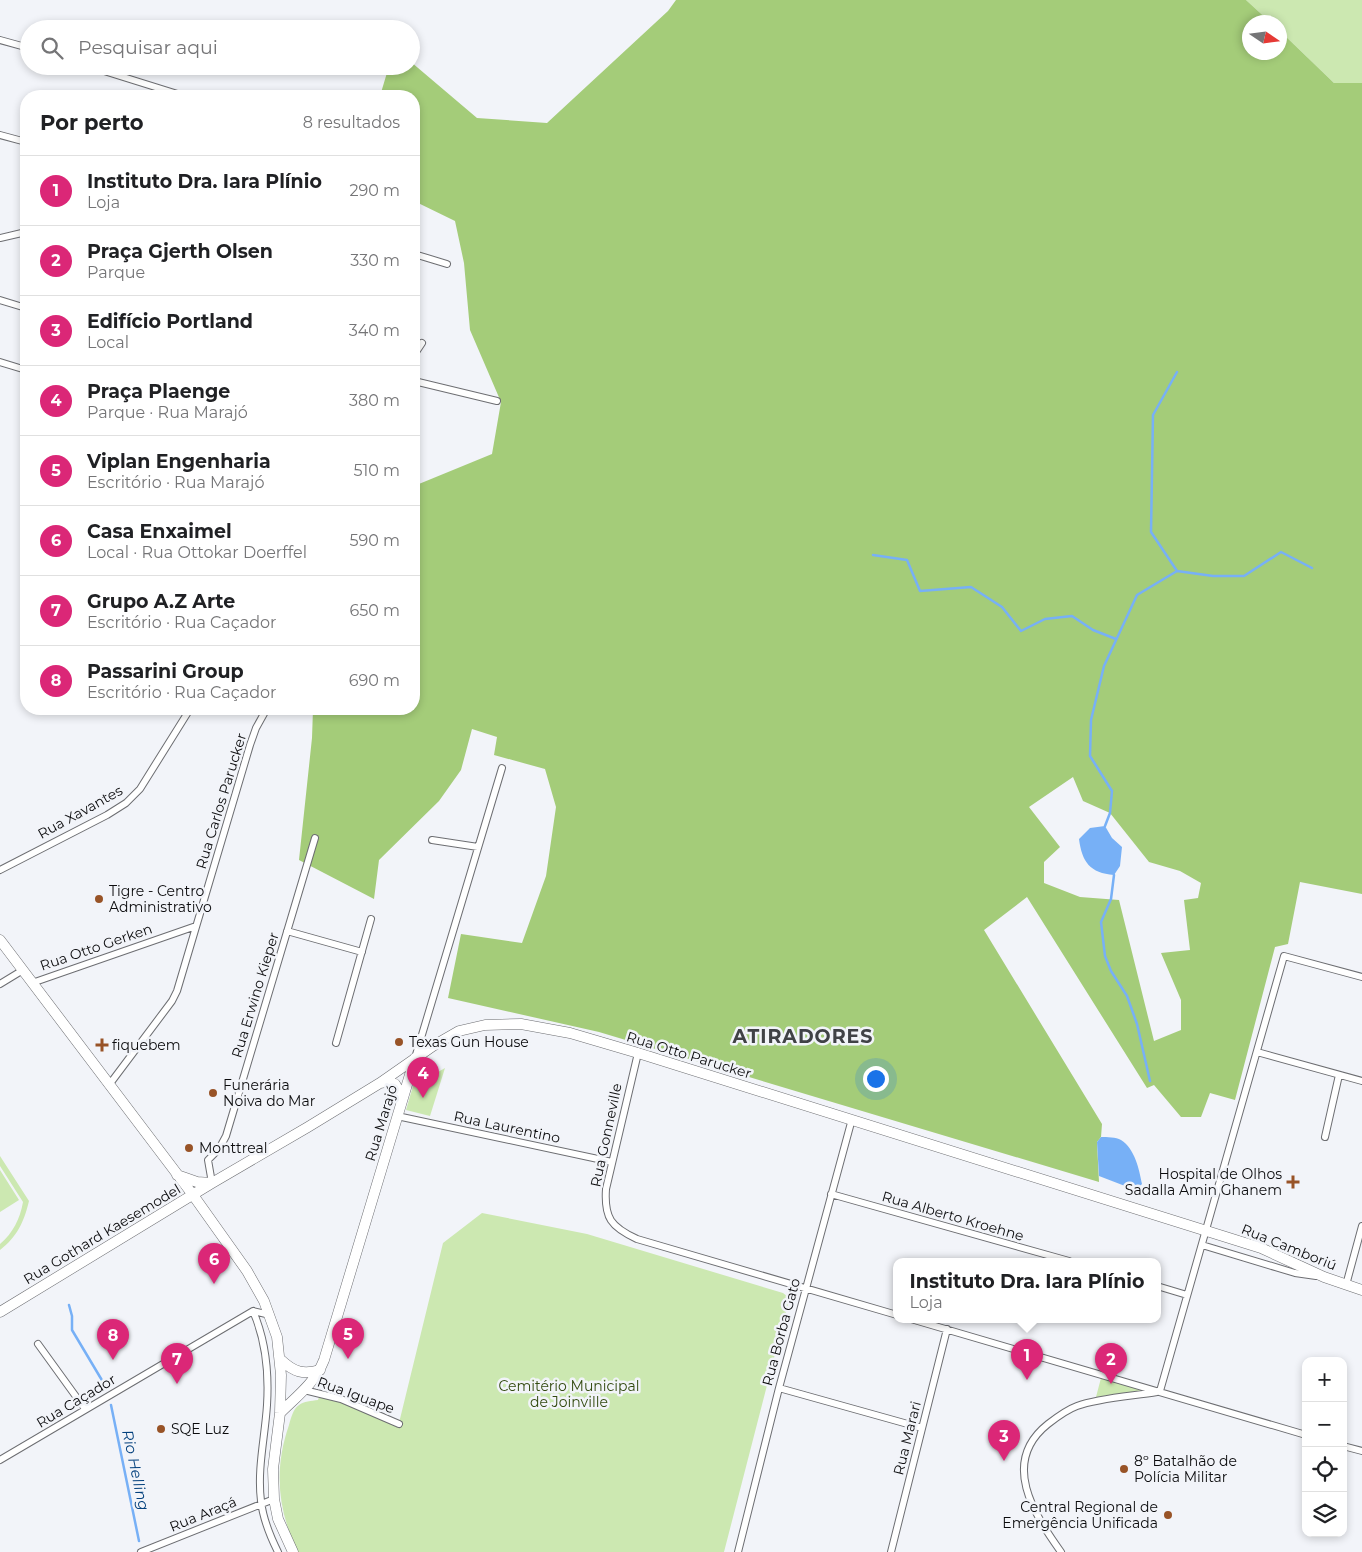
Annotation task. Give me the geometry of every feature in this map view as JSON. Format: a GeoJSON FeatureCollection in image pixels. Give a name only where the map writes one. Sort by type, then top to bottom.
{"type":"FeatureCollection","features":[{"type":"Feature","properties":{"kind":"main road"},"geometry":{"type":"LineString","coordinates":[[0,940],[192,1195],[252,1278],[270,1315],[277,1337],[282,1388],[273,1469],[274,1499],[278,1519],[293,1552]]}},
{"type":"Feature","properties":{"kind":"main road","name":"Rua Otto Parucker"},"geometry":{"type":"LineString","coordinates":[[192,1195],[380,1083],[446,1038],[459,1031],[496,1023],[521,1024],[554,1030],[638,1053],[1206,1230]]}},
{"type":"Feature","properties":{"kind":"main road","name":"Rua Marajó"},"geometry":{"type":"LineString","coordinates":[[280,1413],[304,1390],[320,1370],[415,1058]]}},
{"type":"Feature","properties":{"kind":"main road"},"geometry":{"type":"LineString","coordinates":[[380,1083],[395,1084],[403,1098]]}},
{"type":"Feature","properties":{"kind":"main road"},"geometry":{"type":"LineString","coordinates":[[177,1175],[197,1182],[212,1183]]}},
{"type":"Feature","properties":{"kind":"main road","name":"Rua Gothard Kaesemodel"},"geometry":{"type":"LineString","coordinates":[[0,1312],[192,1195]]}},
{"type":"Feature","properties":{"kind":"main road","name":"Rua Camboriú"},"geometry":{"type":"LineString","coordinates":[[1206,1230],[1274,1253],[1324,1277],[1362,1290]]}},
{"type":"Feature","properties":{"kind":"main road"},"geometry":{"type":"LineString","coordinates":[[280,1360],[298,1372],[310,1373],[320,1370]]}},
{"type":"Feature","properties":{"kind":"street"},"geometry":{"type":"LineString","coordinates":[[0,40],[20,46]]}},
{"type":"Feature","properties":{"kind":"street"},"geometry":{"type":"LineString","coordinates":[[117,75],[165,90]]}},
{"type":"Feature","properties":{"kind":"street"},"geometry":{"type":"LineString","coordinates":[[0,135],[20,140]]}},
{"type":"Feature","properties":{"kind":"street"},"geometry":{"type":"LineString","coordinates":[[0,238],[20,233]]}},
{"type":"Feature","properties":{"kind":"street"},"geometry":{"type":"LineString","coordinates":[[420,256],[447,264]]}},
{"type":"Feature","properties":{"kind":"street"},"geometry":{"type":"LineString","coordinates":[[0,300],[20,306]]}},
{"type":"Feature","properties":{"kind":"street"},"geometry":{"type":"LineString","coordinates":[[0,362],[20,368]]}},
{"type":"Feature","properties":{"kind":"street"},"geometry":{"type":"LineString","coordinates":[[420,382],[497,401]]}},
{"type":"Feature","properties":{"kind":"street","name":"Rua Xavantes"},"geometry":{"type":"LineString","coordinates":[[0,870],[107,815],[126,803],[144,784],[186,715]]}},
{"type":"Feature","properties":{"kind":"street","name":"Rua Carlos Parucker"},"geometry":{"type":"LineString","coordinates":[[109,1085],[172,1001],[180,982],[250,745],[263,715]]}},
{"type":"Feature","properties":{"kind":"street","name":"Rua Marajó"},"geometry":{"type":"LineString","coordinates":[[415,1058],[502,768]]}},
{"type":"Feature","properties":{"kind":"street","name":"Rua Erwino Kieper"},"geometry":{"type":"LineString","coordinates":[[212,1183],[208,1160],[219,1149],[226,1136],[316,838]]}},
{"type":"Feature","properties":{"kind":"street"},"geometry":{"type":"LineString","coordinates":[[432,840],[478,847]]}},
{"type":"Feature","properties":{"kind":"street"},"geometry":{"type":"LineString","coordinates":[[336,1042],[371,919]]}},
{"type":"Feature","properties":{"kind":"street","name":"Rua Otto Gerken"},"geometry":{"type":"LineString","coordinates":[[32,982],[196,926]]}},
{"type":"Feature","properties":{"kind":"street"},"geometry":{"type":"LineString","coordinates":[[288,931],[362,952]]}},
{"type":"Feature","properties":{"kind":"street"},"geometry":{"type":"LineString","coordinates":[[1160,1392],[1284,956],[1362,977]]}},
{"type":"Feature","properties":{"kind":"street"},"geometry":{"type":"LineString","coordinates":[[0,984],[23,970]]}},
{"type":"Feature","properties":{"kind":"street"},"geometry":{"type":"LineString","coordinates":[[1257,1052],[1362,1081]]}},
{"type":"Feature","properties":{"kind":"street","name":"Rua Gonneville"},"geometry":{"type":"LineString","coordinates":[[638,1053],[612,1162],[605,1202],[606,1212],[611,1222],[637,1239],[806,1288]]}},
{"type":"Feature","properties":{"kind":"street"},"geometry":{"type":"LineString","coordinates":[[1325,1137],[1339,1075]]}},
{"type":"Feature","properties":{"kind":"street","name":"Rua Laurentino"},"geometry":{"type":"LineString","coordinates":[[397,1116],[612,1162]]}},
{"type":"Feature","properties":{"kind":"street","name":"Rua Borba Gato"},"geometry":{"type":"LineString","coordinates":[[738,1552],[779,1388],[852,1120]]}},
{"type":"Feature","properties":{"kind":"street","name":"Rua Alberto Kroehne"},"geometry":{"type":"LineString","coordinates":[[831,1194],[1058,1258]]}},
{"type":"Feature","properties":{"kind":"street"},"geometry":{"type":"LineString","coordinates":[[1346,1285],[1362,1226]]}},
{"type":"Feature","properties":{"kind":"street"},"geometry":{"type":"LineString","coordinates":[[1202,1245],[1295,1274],[1324,1277]]}},
{"type":"Feature","properties":{"kind":"street"},"geometry":{"type":"LineString","coordinates":[[1161,1287],[1188,1295]]}},
{"type":"Feature","properties":{"kind":"street"},"geometry":{"type":"LineString","coordinates":[[806,1288],[893,1314]]}},
{"type":"Feature","properties":{"kind":"street"},"geometry":{"type":"LineString","coordinates":[[253,1311],[270,1315]]}},
{"type":"Feature","properties":{"kind":"street"},"geometry":{"type":"LineString","coordinates":[[253,1311],[264,1343],[268,1379],[260,1472],[261,1503],[268,1530],[278,1552]]}},
{"type":"Feature","properties":{"kind":"street","name":"Rua Caçador"},"geometry":{"type":"LineString","coordinates":[[0,1460],[253,1311]]}},
{"type":"Feature","properties":{"kind":"street"},"geometry":{"type":"LineString","coordinates":[[925,1323],[1302,1434]]}},
{"type":"Feature","properties":{"kind":"street","name":"Rua Marari"},"geometry":{"type":"LineString","coordinates":[[891,1552],[947,1329]]}},
{"type":"Feature","properties":{"kind":"street"},"geometry":{"type":"LineString","coordinates":[[38,1344],[85,1409]]}},
{"type":"Feature","properties":{"kind":"street"},"geometry":{"type":"LineString","coordinates":[[779,1388],[922,1428]]}},
{"type":"Feature","properties":{"kind":"street","name":"Rua Iguape"},"geometry":{"type":"LineString","coordinates":[[304,1390],[341,1399],[400,1424]]}},
{"type":"Feature","properties":{"kind":"street"},"geometry":{"type":"LineString","coordinates":[[1061,1552],[1029,1500],[1024,1465],[1031,1441],[1050,1422],[1078,1406],[1160,1392]]}},
{"type":"Feature","properties":{"kind":"street"},"geometry":{"type":"LineString","coordinates":[[1347,1447],[1362,1451]]}},
{"type":"Feature","properties":{"kind":"street","name":"Rua Araçá"},"geometry":{"type":"LineString","coordinates":[[141,1552],[274,1499]]}},
{"type":"Feature","properties":{"kind":"green space"},"geometry":{"type":"Polygon","coordinates":[[[676,0],[1246,0],[1262,15],[1242,15],[1242,60],[1287,60],[1287,38],[1334,83],[1362,83],[1362,894],[1300,882],[1288,944],[1275,947],[1235,1100],[1210,1093],[1201,1117],[1181,1117],[1154,1085],[1147,1088],[1027,897],[984,930],[1102,1124],[1101,1137],[1097,1142],[1099,1182],[599,1032],[448,998],[461,934],[522,943],[546,876],[556,807],[545,769],[494,755],[497,737],[472,729],[461,770],[439,801],[379,860],[374,899],[299,860],[313,715],[420,715],[420,484],[492,454],[501,402],[470,330],[464,263],[455,221],[420,204],[420,90],[382,90],[386,75],[420,75],[420,70],[477,118],[547,123],[668,11],[676,0]],[[1073,777],[1029,807],[1060,847],[1044,862],[1044,883],[1080,897],[1119,900],[1154,1041],[1181,1030],[1181,1000],[1161,953],[1190,950],[1184,900],[1198,898],[1201,883],[1180,871],[1149,862],[1110,813],[1083,801],[1073,777]]]}},
{"type":"Feature","properties":{"kind":"green space"},"geometry":{"type":"Polygon","coordinates":[[[1246,0],[1362,0],[1362,83],[1334,83],[1287,38],[1287,15],[1262,15],[1246,0]]]}},
{"type":"Feature","properties":{"kind":"green space"},"geometry":{"type":"Polygon","coordinates":[[[445,1068],[430,1116],[406,1110],[413,1086],[445,1068]]]}},
{"type":"Feature","properties":{"kind":"green space"},"geometry":{"type":"Polygon","coordinates":[[[0,1156],[29,1201],[19,1228],[11,1240],[0,1250],[0,1244],[15,1225],[23,1202],[0,1166],[0,1156]]]}},
{"type":"Feature","properties":{"kind":"green space"},"geometry":{"type":"Polygon","coordinates":[[[0,1170],[19,1200],[0,1212],[0,1170]]]}},
{"type":"Feature","properties":{"kind":"green space","name":"Cemitério Municipal de Joinville"},"geometry":{"type":"Polygon","coordinates":[[[482,1213],[587,1234],[783,1293],[788,1297],[788,1304],[724,1552],[298,1552],[286,1520],[280,1489],[281,1457],[294,1411],[303,1403],[318,1400],[320,1394],[399,1423],[443,1243],[482,1213]]]}},
{"type":"Feature","properties":{"kind":"green space"},"geometry":{"type":"Polygon","coordinates":[[[1101,1378],[1145,1390],[1096,1397],[1101,1378]]]}},
{"type":"Feature","properties":{"kind":"water"},"geometry":{"type":"Polygon","coordinates":[[[1105,826],[1112,838],[1122,847],[1120,866],[1114,875],[1093,869],[1085,860],[1080,847],[1079,839],[1090,828],[1105,826]]]}},
{"type":"Feature","properties":{"kind":"water"},"geometry":{"type":"Polygon","coordinates":[[[1101,1137],[1119,1139],[1130,1149],[1136,1160],[1141,1178],[1142,1184],[1138,1188],[1125,1186],[1099,1176],[1097,1142],[1101,1137]]]}},
{"type":"Feature","properties":{"kind":"waterway"},"geometry":{"type":"LineString","coordinates":[[1177,372],[1153,415],[1151,532],[1177,571]]}},
{"type":"Feature","properties":{"kind":"waterway"},"geometry":{"type":"LineString","coordinates":[[1105,826],[1110,813],[1112,791],[1090,756],[1091,720],[1104,666],[1137,595],[1177,571],[1213,576],[1244,576],[1281,552],[1312,568]]}},
{"type":"Feature","properties":{"kind":"waterway"},"geometry":{"type":"LineString","coordinates":[[873,555],[907,560],[920,591],[971,587],[1002,607],[1021,631],[1045,619],[1072,616],[1093,630],[1116,639]]}},
{"type":"Feature","properties":{"kind":"waterway"},"geometry":{"type":"LineString","coordinates":[[1114,875],[1111,899],[1101,922],[1105,956],[1111,971],[1127,996],[1137,1024],[1150,1081]]}},
{"type":"Feature","properties":{"kind":"waterway","name":"Rio Helling"},"geometry":{"type":"LineString","coordinates":[[69,1305],[72,1316],[72,1330],[103,1382]]}},
{"type":"Feature","properties":{"kind":"waterway","name":"Rio Helling"},"geometry":{"type":"LineString","coordinates":[[111,1405],[139,1541]]}},
{"type":"Feature","properties":{"kind":"place","name":"Tigre - Centro Administrativo"},"geometry":{"type":"Point","coordinates":[99,899]}},
{"type":"Feature","properties":{"kind":"place","name":"Texas Gun House"},"geometry":{"type":"Point","coordinates":[399,1042]}},
{"type":"Feature","properties":{"kind":"place","name":"fiquebem"},"geometry":{"type":"Point","coordinates":[102,1045]}},
{"type":"Feature","properties":{"kind":"place","name":"Funerária Noiva do Mar"},"geometry":{"type":"Point","coordinates":[213,1093]}},
{"type":"Feature","properties":{"kind":"place","name":"Praça Plaenge"},"geometry":{"type":"Point","coordinates":[423,1098]}},
{"type":"Feature","properties":{"kind":"place","name":"Monttreal"},"geometry":{"type":"Point","coordinates":[189,1148]}},
{"type":"Feature","properties":{"kind":"place","name":"Hospital de Olhos Sadalla Amin Ghanem"},"geometry":{"type":"Point","coordinates":[1293,1182]}},
{"type":"Feature","properties":{"kind":"place","name":"Casa Enxaimel"},"geometry":{"type":"Point","coordinates":[214,1284]}},
{"type":"Feature","properties":{"kind":"place","name":"Viplan Engenharia"},"geometry":{"type":"Point","coordinates":[348,1359]}},
{"type":"Feature","properties":{"kind":"place","name":"Passarini Group"},"geometry":{"type":"Point","coordinates":[113,1360]}},
{"type":"Feature","properties":{"kind":"place","name":"Instituto Dra. Iara Plínio"},"geometry":{"type":"Point","coordinates":[1027,1380]}},
{"type":"Feature","properties":{"kind":"place","name":"Grupo A.Z Arte"},"geometry":{"type":"Point","coordinates":[177,1384]}},
{"type":"Feature","properties":{"kind":"place","name":"Praça Gjerth Olsen"},"geometry":{"type":"Point","coordinates":[1111,1384]}},
{"type":"Feature","properties":{"kind":"place","name":"SQE Luz"},"geometry":{"type":"Point","coordinates":[161,1429]}},
{"type":"Feature","properties":{"kind":"place","name":"Edifício Portland"},"geometry":{"type":"Point","coordinates":[1004,1461]}},
{"type":"Feature","properties":{"kind":"place","name":"8º Batalhão de Polícia Militar"},"geometry":{"type":"Point","coordinates":[1124,1469]}},
{"type":"Feature","properties":{"kind":"place","name":"Central Regional de Emergência Unificada"},"geometry":{"type":"Point","coordinates":[1168,1515]}},
{"type":"Feature","properties":{"kind":"district","name":"ATIRADORES"},"geometry":{"type":"Point","coordinates":[803,1036]}}]}
